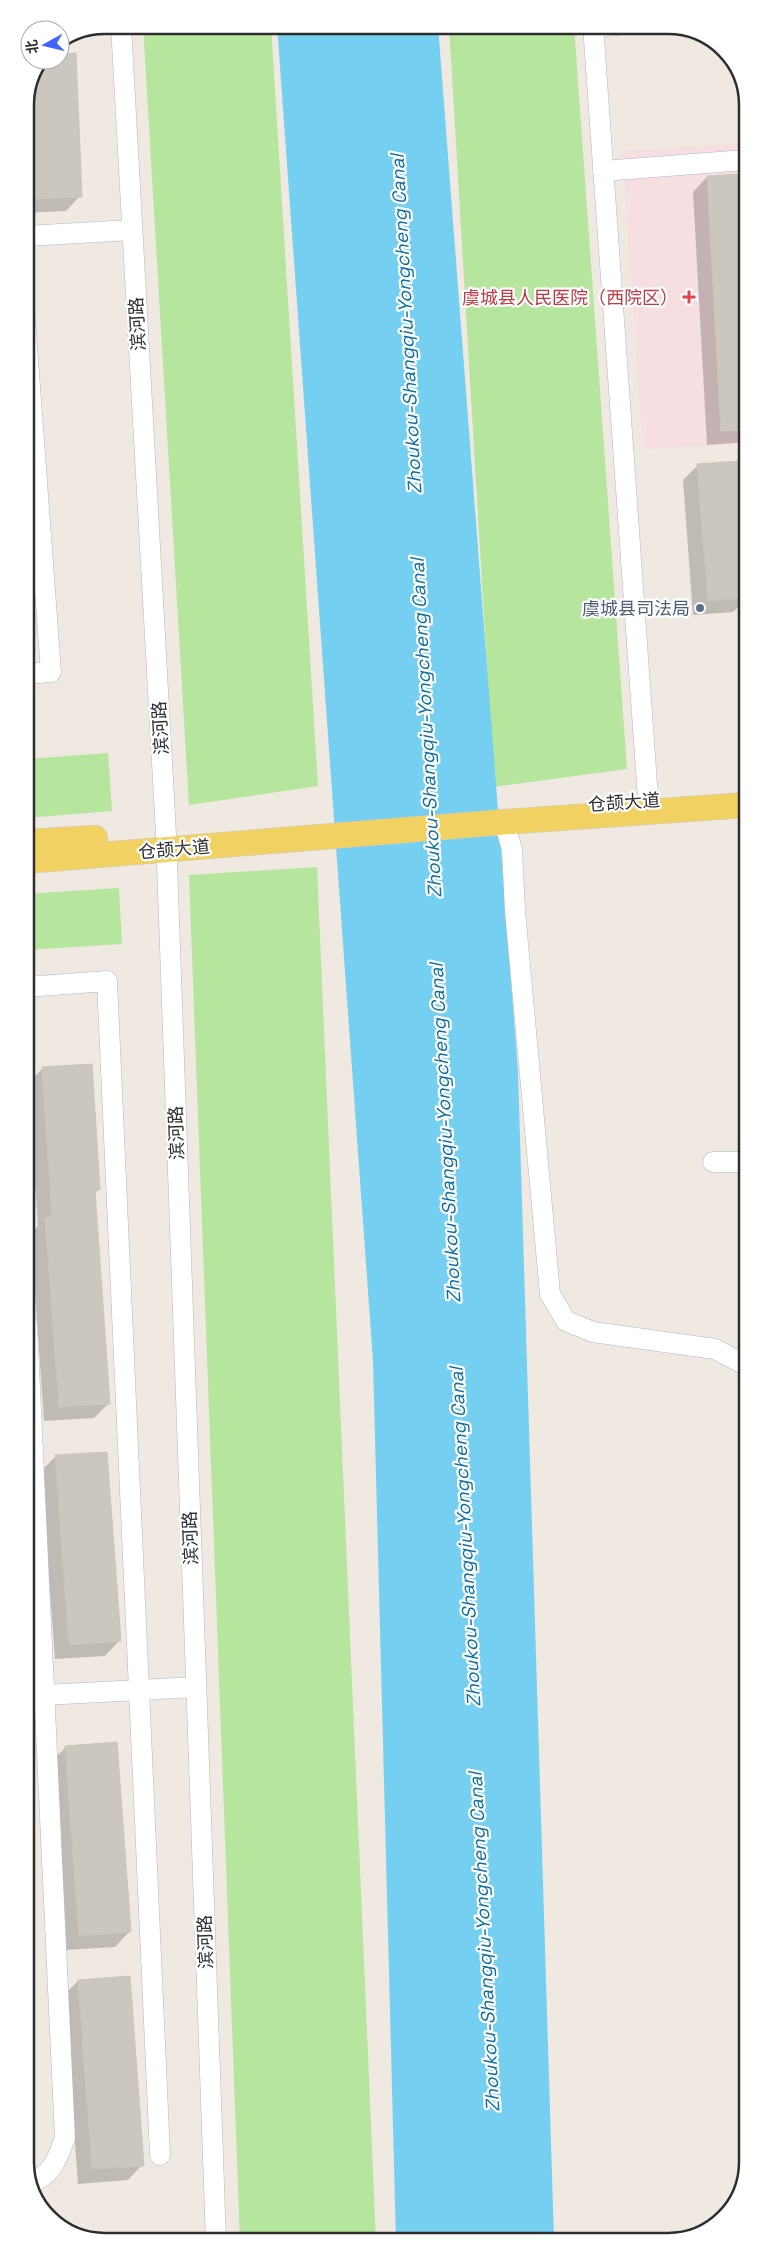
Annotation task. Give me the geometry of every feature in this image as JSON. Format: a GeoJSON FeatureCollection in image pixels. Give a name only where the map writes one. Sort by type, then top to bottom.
{"type":"FeatureCollection","features":[{"type":"Feature","properties":{"kind":"main road","name":"仓颉大道"},"geometry":{"type":"LineString","coordinates":[[648,806],[739,794]]}},
{"type":"Feature","properties":{"kind":"main road","name":"仓颉大道"},"geometry":{"type":"LineString","coordinates":[[34,860],[166,842],[648,806],[739,805]]}},
{"type":"Feature","properties":{"kind":"main road","name":"仓颉大道"},"geometry":{"type":"LineString","coordinates":[[34,842],[166,842]]}},
{"type":"Feature","properties":{"kind":"street","name":"滨河路"},"geometry":{"type":"LineString","coordinates":[[121,34],[166,842],[216,2233]]}},
{"type":"Feature","properties":{"kind":"street"},"geometry":{"type":"LineString","coordinates":[[594,34],[648,806]]}},
{"type":"Feature","properties":{"kind":"street"},"geometry":{"type":"LineString","coordinates":[[603,171],[739,161]]}},
{"type":"Feature","properties":{"kind":"street"},"geometry":{"type":"LineString","coordinates":[[34,235],[132,230]]}},
{"type":"Feature","properties":{"kind":"street"},"geometry":{"type":"LineString","coordinates":[[34,441],[51,672],[34,673]]}},
{"type":"Feature","properties":{"kind":"street"},"geometry":{"type":"LineString","coordinates":[[503,816],[512,849],[515,911],[550,1294],[566,1321],[593,1332],[716,1349],[739,1362]]}},
{"type":"Feature","properties":{"kind":"street"},"geometry":{"type":"LineString","coordinates":[[34,986],[108,981],[160,2155]]}},
{"type":"Feature","properties":{"kind":"street"},"geometry":{"type":"LineString","coordinates":[[713,1162],[739,1162]]}},
{"type":"Feature","properties":{"kind":"street"},"geometry":{"type":"LineString","coordinates":[[34,1477],[64,2138],[58,2158],[47,2174],[36,2179]]}},
{"type":"Feature","properties":{"kind":"street"},"geometry":{"type":"LineString","coordinates":[[44,1695],[196,1687]]}},
{"type":"Feature","properties":{"kind":"shaded area","name":"虞城县人民医院（西院区）"},"geometry":{"type":"Polygon","coordinates":[[[739,143],[739,444],[643,449],[622,151],[739,143]]]}},
{"type":"Feature","properties":{"kind":"green space"},"geometry":{"type":"Polygon","coordinates":[[[144,34],[272,34],[318,786],[189,805],[144,34]]]}},
{"type":"Feature","properties":{"kind":"green space"},"geometry":{"type":"Polygon","coordinates":[[[450,34],[575,34],[627,769],[494,787],[450,34]]]}},
{"type":"Feature","properties":{"kind":"green space"},"geometry":{"type":"Polygon","coordinates":[[[108,753],[112,811],[34,817],[34,758],[108,753]]]}},
{"type":"Feature","properties":{"kind":"green space"},"geometry":{"type":"Polygon","coordinates":[[[317,867],[376,2233],[240,2233],[189,875],[317,867]]]}},
{"type":"Feature","properties":{"kind":"green space"},"geometry":{"type":"Polygon","coordinates":[[[119,888],[122,944],[34,950],[34,893],[119,888]]]}},
{"type":"Feature","properties":{"kind":"water","name":"Zhoukou-Shangqiu-Yongcheng Canal"},"geometry":{"type":"Polygon","coordinates":[[[278,34],[439,34],[518,1072],[554,2233],[396,2233],[373,1361],[278,34]]]}},
{"type":"Feature","properties":{"kind":"building"},"geometry":{"type":"Polygon","coordinates":[[[70,53],[76,53],[82,197],[34,199],[34,104],[39,77],[43,70],[70,70],[70,53]]]}},
{"type":"Feature","properties":{"kind":"building"},"geometry":{"type":"Polygon","coordinates":[[[739,174],[739,430],[721,431],[707,176],[739,174]]]}},
{"type":"Feature","properties":{"kind":"building"},"geometry":{"type":"Polygon","coordinates":[[[739,461],[739,599],[708,601],[697,464],[739,461]]]}},
{"type":"Feature","properties":{"kind":"building"},"geometry":{"type":"Polygon","coordinates":[[[92,1064],[100,1190],[95,1190],[110,1404],[59,1407],[45,1218],[52,1217],[42,1067],[92,1064]]]}},
{"type":"Feature","properties":{"kind":"building"},"geometry":{"type":"Polygon","coordinates":[[[107,1452],[121,1641],[69,1645],[55,1455],[107,1452]]]}},
{"type":"Feature","properties":{"kind":"building"},"geometry":{"type":"Polygon","coordinates":[[[117,1742],[131,1932],[79,1936],[65,1746],[117,1742]]]}},
{"type":"Feature","properties":{"kind":"building"},"geometry":{"type":"Polygon","coordinates":[[[130,1976],[144,2166],[92,2169],[78,1980],[130,1976]]]}},
{"type":"Feature","properties":{"kind":"place","name":"虞城县人民医院（西院区）"},"geometry":{"type":"Point","coordinates":[689,297]}},
{"type":"Feature","properties":{"kind":"place","name":"虞城县司法局"},"geometry":{"type":"Point","coordinates":[700,608]}}]}
